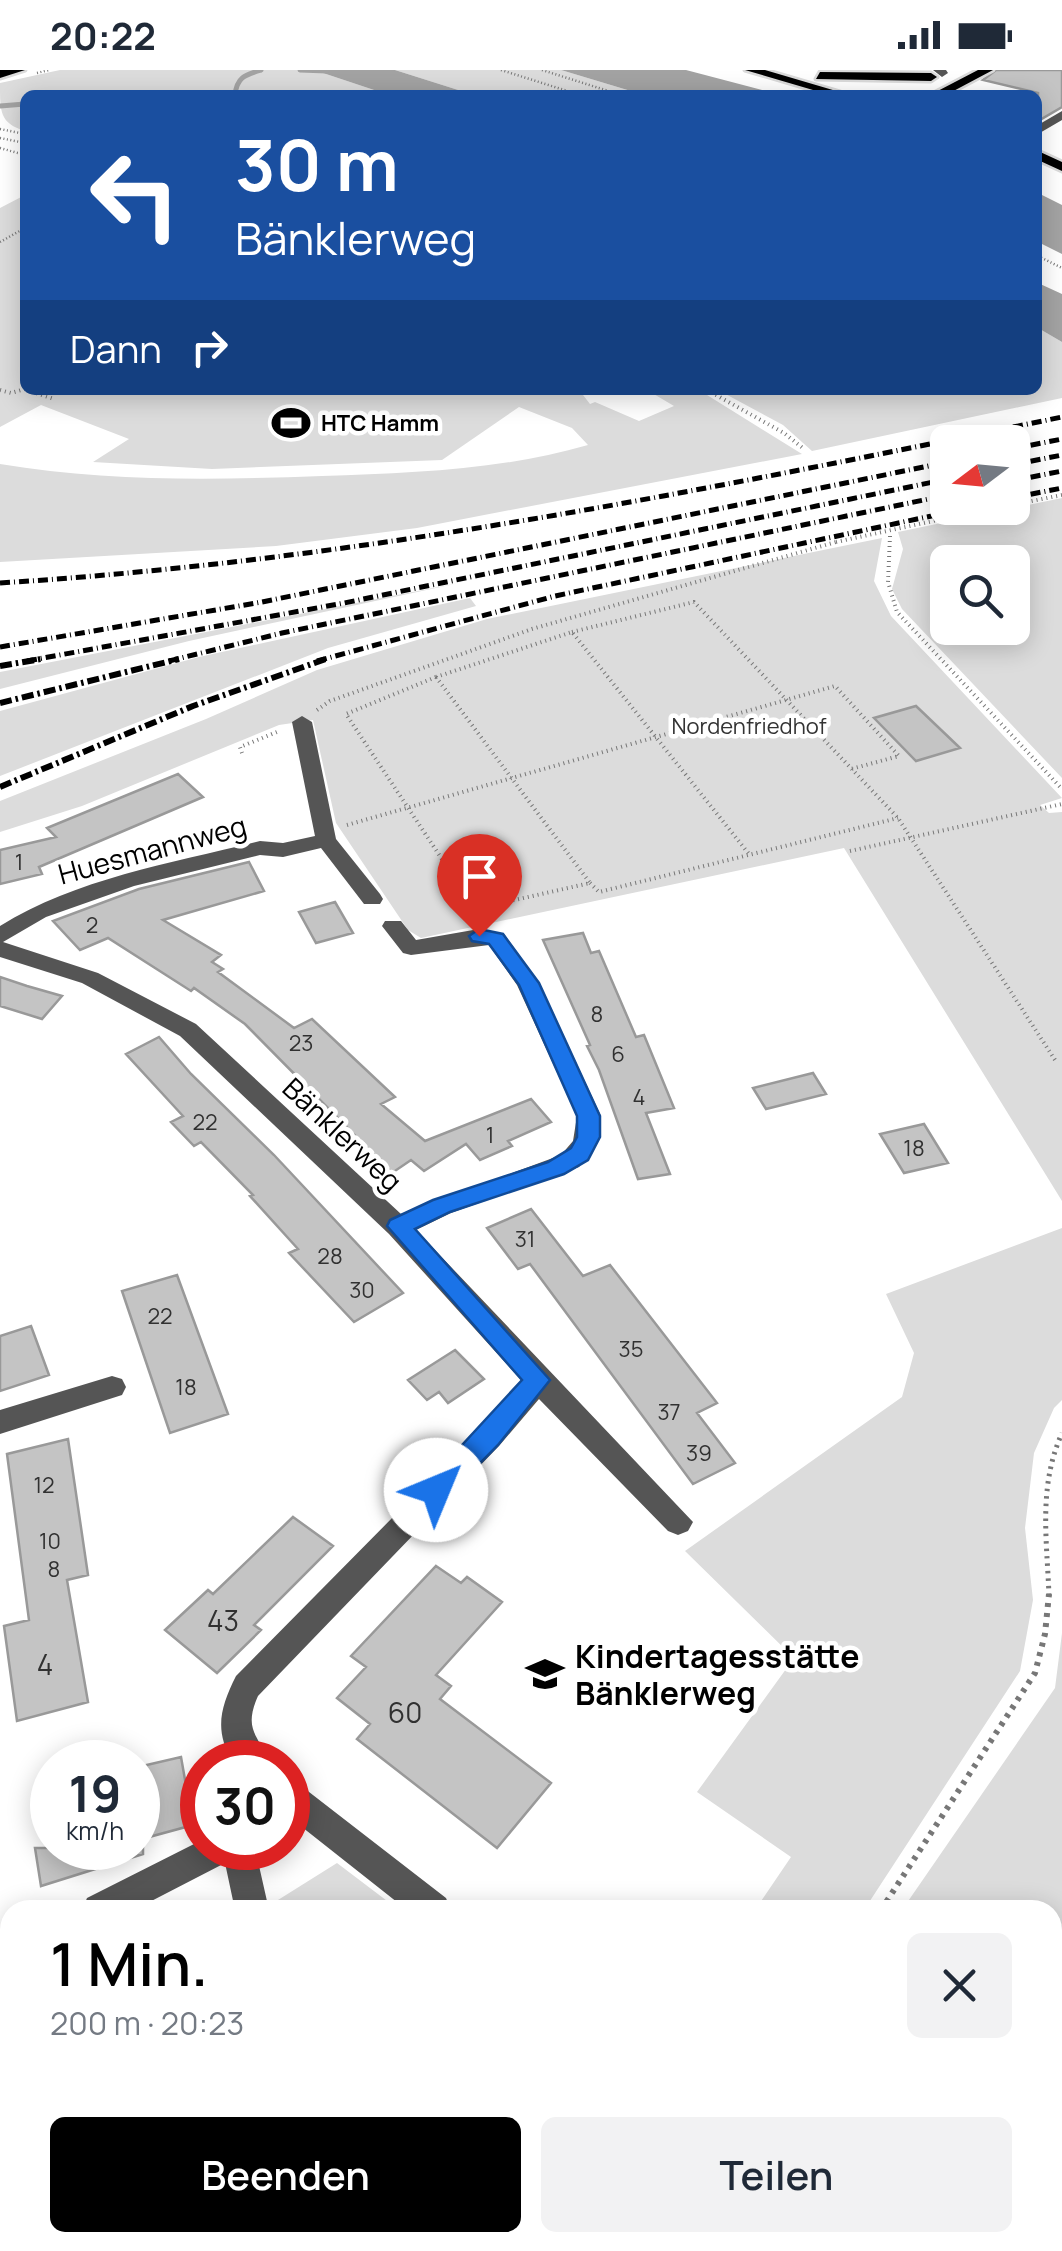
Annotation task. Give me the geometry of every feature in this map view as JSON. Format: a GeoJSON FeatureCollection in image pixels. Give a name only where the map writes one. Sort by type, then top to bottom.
{"type":"FeatureCollection","features":[{"type":"Feature","properties":{"kind":"main road"},"geometry":{"type":"LineString","coordinates":[[0,74],[19,70]]}},
{"type":"Feature","properties":{"kind":"main road"},"geometry":{"type":"LineString","coordinates":[[751,70],[825,90]]}},
{"type":"Feature","properties":{"kind":"main road"},"geometry":{"type":"LineString","coordinates":[[797,70],[868,90]]}},
{"type":"Feature","properties":{"kind":"main road"},"geometry":{"type":"LineString","coordinates":[[952,90],[987,70]]}},
{"type":"Feature","properties":{"kind":"main road"},"geometry":{"type":"LineString","coordinates":[[820,76],[941,72]]}},
{"type":"Feature","properties":{"kind":"main road"},"geometry":{"type":"LineString","coordinates":[[905,90],[941,72]]}},
{"type":"Feature","properties":{"kind":"street"},"geometry":{"type":"LineString","coordinates":[[302,722],[326,840],[372,900]]}},
{"type":"Feature","properties":{"kind":"street","name":"Huesmannweg"},"geometry":{"type":"LineString","coordinates":[[0,936],[38,912],[127,880],[260,848],[284,850],[326,840]]}},
{"type":"Feature","properties":{"kind":"street"},"geometry":{"type":"LineString","coordinates":[[392,926],[411,948],[479,936],[496,939],[528,983],[588,1116],[588,1137],[580,1154],[570,1161],[442,1206],[398,1226]]}},
{"type":"Feature","properties":{"kind":"street","name":"Bänklerweg"},"geometry":{"type":"LineString","coordinates":[[0,948],[90,978],[188,1030],[398,1226],[538,1380],[678,1522]]}},
{"type":"Feature","properties":{"kind":"street"},"geometry":{"type":"LineString","coordinates":[[238,1740],[233,1728],[235,1708],[246,1686],[489,1438],[538,1380]]}},
{"type":"Feature","properties":{"kind":"street"},"geometry":{"type":"LineString","coordinates":[[0,1422],[112,1387]]}},
{"type":"Feature","properties":{"kind":"street"},"geometry":{"type":"LineString","coordinates":[[310,1813],[421,1900]]}},
{"type":"Feature","properties":{"kind":"street"},"geometry":{"type":"LineString","coordinates":[[119,1900],[180,1869]]}},
{"type":"Feature","properties":{"kind":"street"},"geometry":{"type":"LineString","coordinates":[[244,1870],[250,1900]]}},
{"type":"Feature","properties":{"kind":"path"},"geometry":{"type":"LineString","coordinates":[[501,70],[564,90]]}},
{"type":"Feature","properties":{"kind":"path"},"geometry":{"type":"LineString","coordinates":[[542,70],[604,90]]}},
{"type":"Feature","properties":{"kind":"path"},"geometry":{"type":"LineString","coordinates":[[42,395],[54,399]]}},
{"type":"Feature","properties":{"kind":"path"},"geometry":{"type":"LineString","coordinates":[[716,395],[784,433],[804,449]]}},
{"type":"Feature","properties":{"kind":"path"},"geometry":{"type":"LineString","coordinates":[[1030,501],[1062,495]]}},
{"type":"Feature","properties":{"kind":"path"},"geometry":{"type":"LineString","coordinates":[[242,753],[240,747],[302,722],[330,701],[532,629],[836,542],[930,522]]}},
{"type":"Feature","properties":{"kind":"path"},"geometry":{"type":"LineString","coordinates":[[890,536],[892,548],[885,584],[897,612],[1062,789]]}},
{"type":"Feature","properties":{"kind":"path"},"geometry":{"type":"LineString","coordinates":[[590,883],[475,909],[346,714],[436,677],[572,632],[694,602],[898,818],[1056,1063]]}},
{"type":"Feature","properties":{"kind":"path"},"geometry":{"type":"LineString","coordinates":[[572,632],[749,854]]}},
{"type":"Feature","properties":{"kind":"path"},"geometry":{"type":"LineString","coordinates":[[436,677],[599,892],[898,818]]}},
{"type":"Feature","properties":{"kind":"path"},"geometry":{"type":"LineString","coordinates":[[326,840],[340,828],[410,806],[835,686],[899,756],[851,769]]}},
{"type":"Feature","properties":{"kind":"path"},"geometry":{"type":"LineString","coordinates":[[850,852],[1062,804]]}},
{"type":"Feature","properties":{"kind":"path"},"geometry":{"type":"LineString","coordinates":[[888,1900],[1016,1708],[1035,1672],[1046,1638],[1049,1597],[1041,1501],[1049,1464],[1062,1433]]}},
{"type":"Feature","properties":{"kind":"green space"},"geometry":{"type":"Polygon","coordinates":[[[60,70],[314,70],[374,90],[20,90],[20,128],[6,120],[1,109],[0,83],[60,70]]]}},
{"type":"Feature","properties":{"kind":"green space"},"geometry":{"type":"Polygon","coordinates":[[[395,70],[561,70],[627,90],[458,90],[395,70]]]}},
{"type":"Feature","properties":{"kind":"green space"},"geometry":{"type":"Polygon","coordinates":[[[20,198],[20,395],[583,395],[590,404],[595,402],[639,421],[674,406],[655,395],[707,395],[802,454],[417,528],[276,546],[0,562],[0,464],[120,477],[282,477],[456,469],[523,460],[588,445],[572,428],[519,407],[442,460],[212,469],[93,462],[129,439],[41,405],[0,427],[0,208],[20,198]]]}},
{"type":"Feature","properties":{"kind":"green space"},"geometry":{"type":"Polygon","coordinates":[[[1042,330],[1062,342],[1062,398],[812,451],[783,425],[727,395],[1042,395],[1042,330]]]}},
{"type":"Feature","properties":{"kind":"green space"},"geometry":{"type":"Polygon","coordinates":[[[1062,498],[1062,778],[936,645],[1030,645],[1030,545],[930,545],[930,639],[902,609],[892,589],[903,549],[898,532],[932,525],[1030,525],[1030,505],[1062,498]]]}},
{"type":"Feature","properties":{"kind":"green space","name":"Nordenfriedhof"},"geometry":{"type":"Polygon","coordinates":[[[882,538],[874,581],[891,616],[1062,798],[1040,805],[1049,813],[1062,812],[1062,1201],[844,848],[421,938],[408,930],[336,823],[313,720],[279,725],[82,806],[0,832],[0,801],[317,670],[487,619],[882,538]]]}},
{"type":"Feature","properties":{"kind":"green space"},"geometry":{"type":"Polygon","coordinates":[[[459,583],[189,641],[0,689],[0,672],[459,583]]]}},
{"type":"Feature","properties":{"kind":"green space"},"geometry":{"type":"Polygon","coordinates":[[[470,598],[476,606],[328,648],[0,776],[0,711],[199,657],[470,598]]]}},
{"type":"Feature","properties":{"kind":"green space"},"geometry":{"type":"Polygon","coordinates":[[[1062,1228],[1062,1400],[1054,1408],[1034,1453],[1025,1528],[1033,1600],[1020,1671],[871,1900],[762,1900],[791,1857],[697,1792],[794,1658],[685,1551],[902,1397],[914,1353],[886,1294],[1062,1228]]]}},
{"type":"Feature","properties":{"kind":"green space"},"geometry":{"type":"Polygon","coordinates":[[[1062,1633],[1062,1900],[909,1900],[1055,1688],[1062,1633]]]}},
{"type":"Feature","properties":{"kind":"green space"},"geometry":{"type":"Polygon","coordinates":[[[337,1863],[386,1900],[278,1900],[337,1863]]]}},
{"type":"Feature","properties":{"kind":"shaded area"},"geometry":{"type":"Polygon","coordinates":[[[314,70],[395,70],[458,90],[374,90],[314,70]]]}},
{"type":"Feature","properties":{"kind":"shaded area"},"geometry":{"type":"Polygon","coordinates":[[[561,70],[686,70],[762,90],[627,90],[561,70]]]}},
{"type":"Feature","properties":{"kind":"shaded area"},"geometry":{"type":"Polygon","coordinates":[[[1042,195],[1062,205],[1062,254],[1042,244],[1042,195]]]}},
{"type":"Feature","properties":{"kind":"shaded area"},"geometry":{"type":"Polygon","coordinates":[[[1042,285],[1062,294],[1062,342],[1042,330],[1042,285]]]}},
{"type":"Feature","properties":{"kind":"building"},"geometry":{"type":"Polygon","coordinates":[[[996,70],[1062,70],[1062,107],[1042,119],[1042,90],[983,80],[996,70]]]}},
{"type":"Feature","properties":{"kind":"building"},"geometry":{"type":"Polygon","coordinates":[[[916,706],[960,748],[916,761],[874,718],[916,706]]]}},
{"type":"Feature","properties":{"kind":"building"},"geometry":{"type":"Polygon","coordinates":[[[178,774],[203,797],[39,867],[42,874],[0,884],[0,850],[56,837],[47,828],[178,774]]]}},
{"type":"Feature","properties":{"kind":"building"},"geometry":{"type":"Polygon","coordinates":[[[249,862],[264,891],[163,920],[221,955],[212,962],[223,969],[218,972],[294,1028],[312,1019],[395,1097],[381,1104],[425,1141],[531,1099],[551,1122],[508,1141],[512,1146],[480,1160],[466,1144],[424,1171],[411,1160],[392,1173],[245,1024],[194,988],[191,991],[108,938],[80,950],[53,921],[139,889],[249,862]]]}},
{"type":"Feature","properties":{"kind":"building"},"geometry":{"type":"Polygon","coordinates":[[[335,902],[353,933],[316,943],[299,912],[335,902]]]}},
{"type":"Feature","properties":{"kind":"building"},"geometry":{"type":"Polygon","coordinates":[[[583,933],[591,953],[599,951],[636,1037],[644,1035],[674,1108],[646,1113],[670,1174],[638,1179],[587,1046],[590,1045],[543,940],[583,933]]]}},
{"type":"Feature","properties":{"kind":"building"},"geometry":{"type":"Polygon","coordinates":[[[0,977],[62,996],[42,1019],[0,1006],[0,977]]]}},
{"type":"Feature","properties":{"kind":"building"},"geometry":{"type":"Polygon","coordinates":[[[159,1037],[403,1293],[354,1322],[289,1253],[298,1249],[250,1196],[253,1195],[201,1142],[194,1146],[171,1122],[183,1116],[126,1054],[159,1037]]]}},
{"type":"Feature","properties":{"kind":"building"},"geometry":{"type":"Polygon","coordinates":[[[813,1073],[826,1094],[766,1109],[753,1088],[813,1073]]]}},
{"type":"Feature","properties":{"kind":"building"},"geometry":{"type":"Polygon","coordinates":[[[924,1124],[948,1163],[904,1173],[880,1134],[924,1124]]]}},
{"type":"Feature","properties":{"kind":"building"},"geometry":{"type":"Polygon","coordinates":[[[531,1209],[583,1276],[610,1265],[717,1403],[697,1413],[735,1463],[693,1484],[530,1264],[518,1269],[487,1228],[531,1209]]]}},
{"type":"Feature","properties":{"kind":"building"},"geometry":{"type":"Polygon","coordinates":[[[177,1275],[228,1414],[170,1433],[122,1291],[177,1275]]]}},
{"type":"Feature","properties":{"kind":"building"},"geometry":{"type":"Polygon","coordinates":[[[31,1326],[49,1375],[0,1391],[0,1336],[31,1326]]]}},
{"type":"Feature","properties":{"kind":"building"},"geometry":{"type":"Polygon","coordinates":[[[455,1350],[484,1379],[448,1403],[439,1392],[427,1400],[408,1380],[455,1350]]]}},
{"type":"Feature","properties":{"kind":"building"},"geometry":{"type":"Polygon","coordinates":[[[68,1439],[88,1575],[67,1580],[88,1702],[17,1721],[4,1626],[29,1620],[7,1454],[68,1439]]]}},
{"type":"Feature","properties":{"kind":"building"},"geometry":{"type":"Polygon","coordinates":[[[293,1517],[333,1546],[254,1625],[261,1630],[217,1673],[165,1630],[208,1590],[213,1594],[293,1517]]]}},
{"type":"Feature","properties":{"kind":"building"},"geometry":{"type":"Polygon","coordinates":[[[436,1566],[461,1583],[467,1577],[502,1602],[436,1675],[451,1686],[440,1699],[551,1783],[497,1848],[357,1739],[370,1724],[337,1698],[366,1667],[351,1656],[436,1566]]]}},
{"type":"Feature","properties":{"kind":"building"},"geometry":{"type":"Polygon","coordinates":[[[180,1757],[180,1829],[160,1834],[160,1762],[180,1757]]]}},
{"type":"Feature","properties":{"kind":"building"},"geometry":{"type":"Polygon","coordinates":[[[38,1870],[92,1870],[41,1886],[38,1870]]]}},
{"type":"Feature","properties":{"kind":"waterway"},"geometry":{"type":"LineString","coordinates":[[236,90],[243,78],[261,70]]}},
{"type":"Feature","properties":{"kind":"waterway"},"geometry":{"type":"LineString","coordinates":[[300,70],[327,71]]}},
{"type":"Feature","properties":{"kind":"waterway"},"geometry":{"type":"LineString","coordinates":[[0,106],[20,104]]}},
{"type":"Feature","properties":{"kind":"railway"},"geometry":{"type":"LineString","coordinates":[[0,583],[269,558],[402,540],[666,496],[1062,417]]}},
{"type":"Feature","properties":{"kind":"railway"},"geometry":{"type":"LineString","coordinates":[[1030,445],[1062,439]]}},
{"type":"Feature","properties":{"kind":"railway"},"geometry":{"type":"LineString","coordinates":[[1030,461],[1062,455]]}},
{"type":"Feature","properties":{"kind":"railway"},"geometry":{"type":"LineString","coordinates":[[0,647],[262,602],[930,466]]}},
{"type":"Feature","properties":{"kind":"railway"},"geometry":{"type":"LineString","coordinates":[[1030,477],[1062,471]]}},
{"type":"Feature","properties":{"kind":"railway"},"geometry":{"type":"LineString","coordinates":[[27,661],[344,603],[930,483]]}},
{"type":"Feature","properties":{"kind":"railway"},"geometry":{"type":"LineString","coordinates":[[1030,494],[1062,488]]}},
{"type":"Feature","properties":{"kind":"railway"},"geometry":{"type":"LineString","coordinates":[[169,661],[282,633],[930,499]]}},
{"type":"Feature","properties":{"kind":"railway"},"geometry":{"type":"LineString","coordinates":[[317,661],[555,596],[930,516]]}},
{"type":"Feature","properties":{"kind":"railway"},"geometry":{"type":"LineString","coordinates":[[0,666],[41,659]]}},
{"type":"Feature","properties":{"kind":"railway"},"geometry":{"type":"LineString","coordinates":[[0,703],[179,659]]}},
{"type":"Feature","properties":{"kind":"railway"},"geometry":{"type":"LineString","coordinates":[[0,787],[193,706],[326,659]]}},
{"type":"Feature","properties":{"kind":"place","name":"HTC Hamm"},"geometry":{"type":"Point","coordinates":[291,423]}},
{"type":"Feature","properties":{"kind":"place","name":"Kindertagesstätte Bänklerweg"},"geometry":{"type":"Point","coordinates":[545,1674]}},
{"type":"Feature","properties":{"kind":"route"},"geometry":{"type":"LineString","coordinates":[[436,1490],[489,1438],[538,1380],[398,1226],[442,1206],[556,1168],[580,1154],[588,1137],[588,1116],[528,983],[496,939],[479,936]]}}]}
